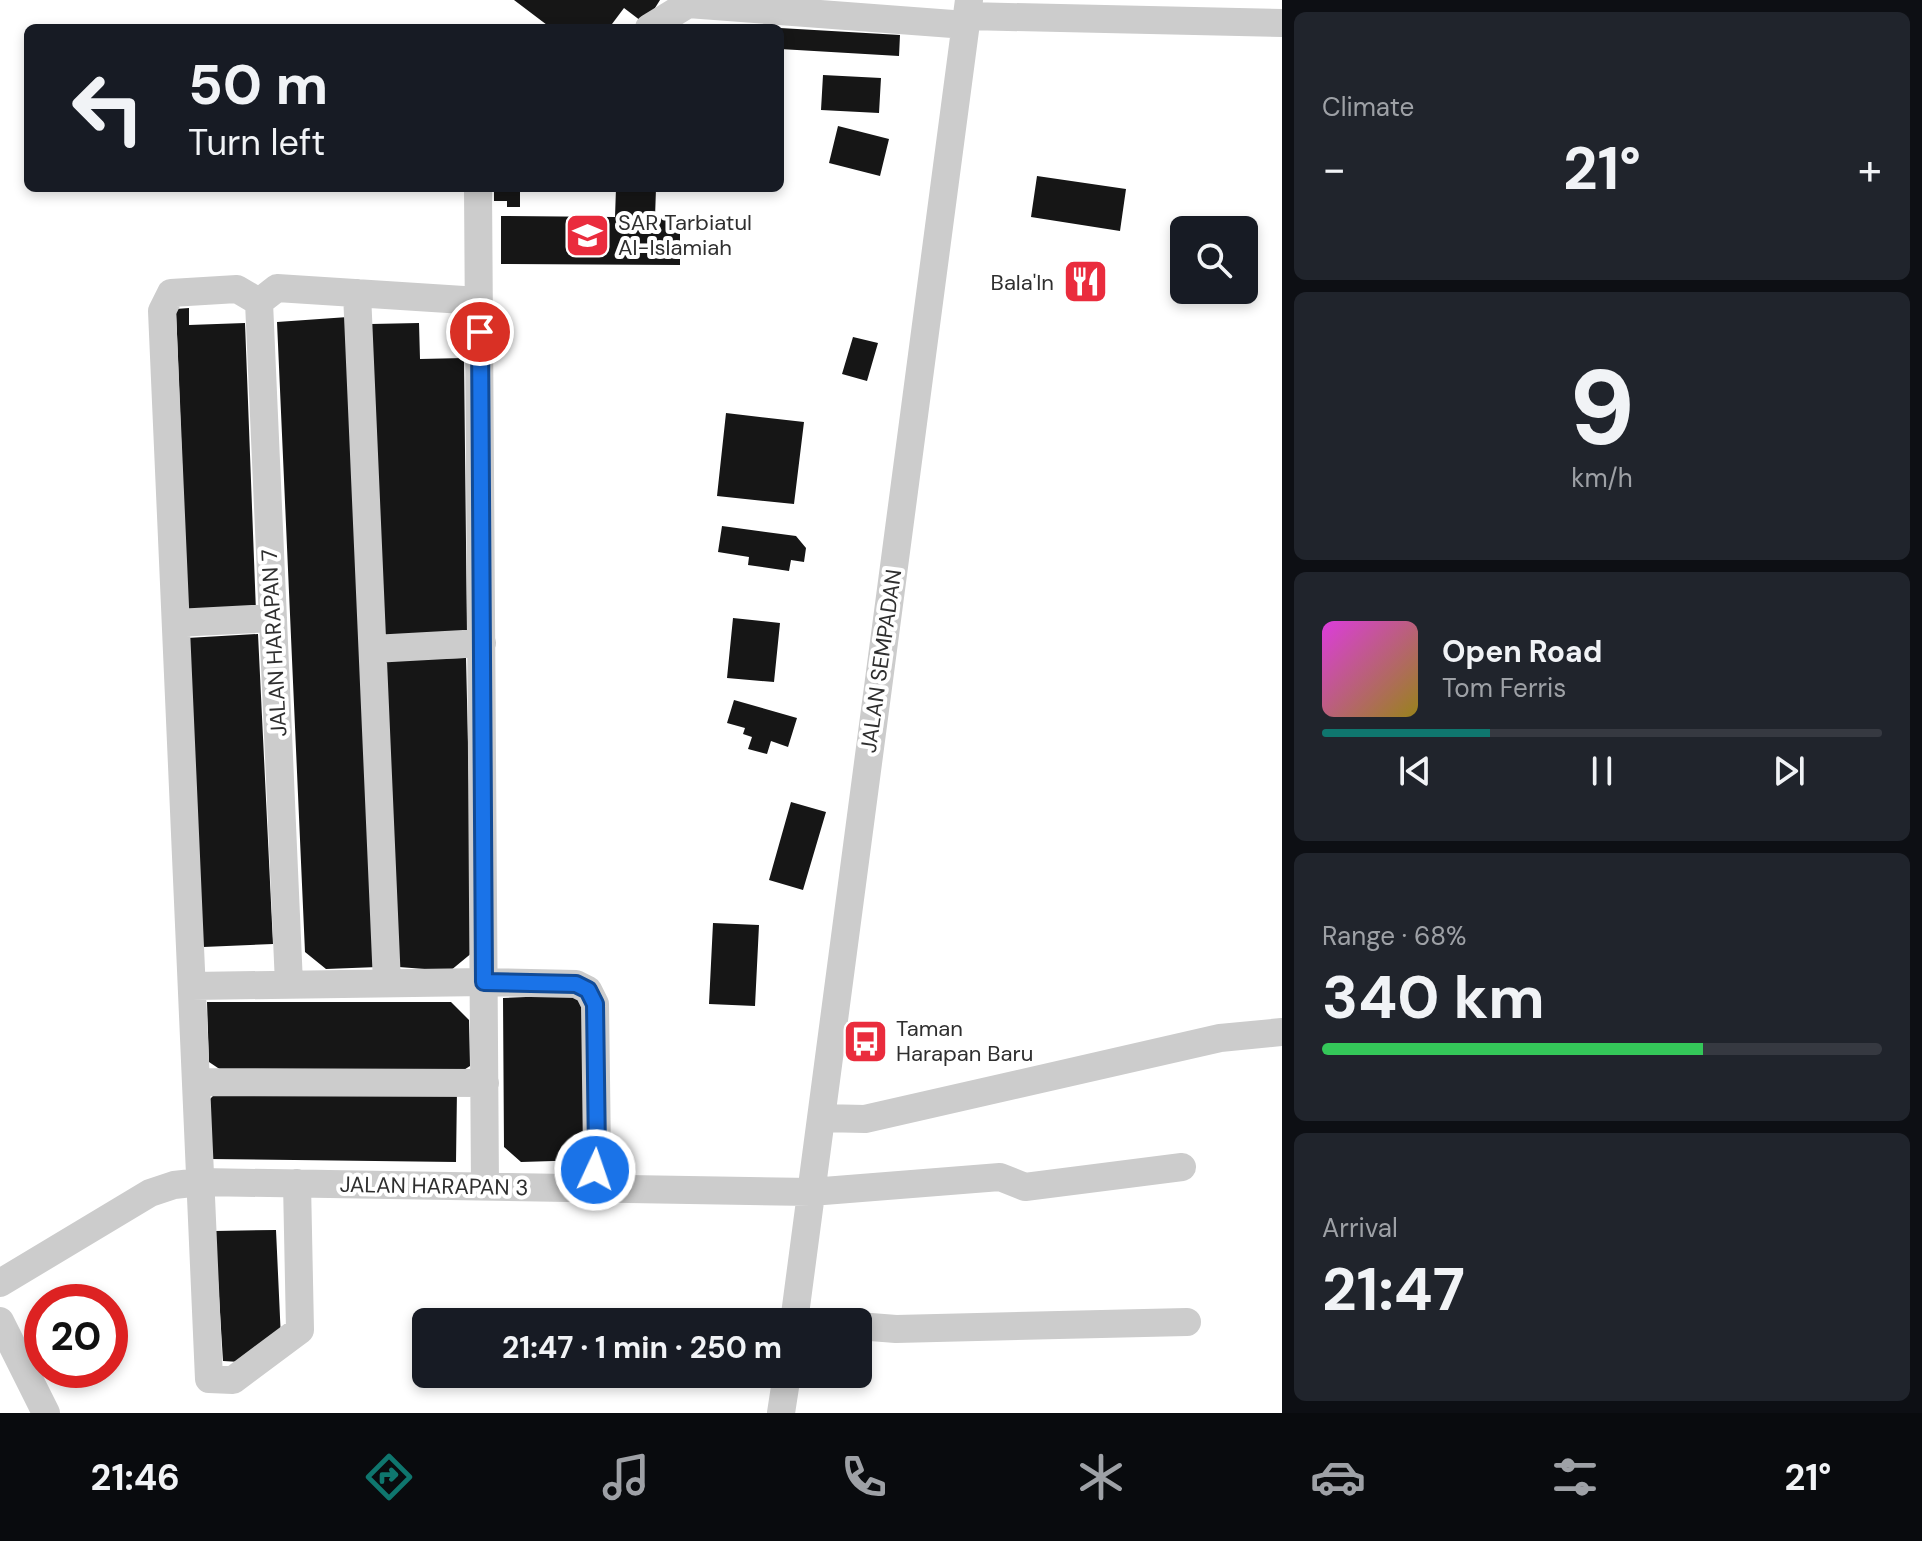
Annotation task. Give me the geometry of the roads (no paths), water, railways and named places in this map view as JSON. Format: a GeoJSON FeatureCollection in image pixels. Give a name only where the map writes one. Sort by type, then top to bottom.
{"type":"FeatureCollection","features":[{"type":"Feature","properties":{"kind":"street"},"geometry":{"type":"LineString","coordinates":[[655,24],[688,2],[1282,23]]}},
{"type":"Feature","properties":{"kind":"street","name":"JALAN SEMPADAN"},"geometry":{"type":"LineString","coordinates":[[802,1308],[811,1192],[967,14]]}},
{"type":"Feature","properties":{"kind":"street"},"geometry":{"type":"LineString","coordinates":[[478,192],[485,1186]]}},
{"type":"Feature","properties":{"kind":"street"},"geometry":{"type":"LineString","coordinates":[[297,1183],[300,1330],[233,1380],[209,1379],[162,311],[171,293],[237,289],[259,302],[277,288],[479,301]]}},
{"type":"Feature","properties":{"kind":"street"},"geometry":{"type":"LineString","coordinates":[[357,293],[387,983]]}},
{"type":"Feature","properties":{"kind":"street","name":"JALAN HARAPAN 7"},"geometry":{"type":"LineString","coordinates":[[259,302],[289,984]]}},
{"type":"Feature","properties":{"kind":"street"},"geometry":{"type":"LineString","coordinates":[[176,623],[273,618]]}},
{"type":"Feature","properties":{"kind":"street"},"geometry":{"type":"LineString","coordinates":[[373,649],[482,643]]}},
{"type":"Feature","properties":{"kind":"street"},"geometry":{"type":"LineString","coordinates":[[192,986],[484,982],[576,984],[588,990],[595,1004],[597,1152],[592,1188]]}},
{"type":"Feature","properties":{"kind":"street"},"geometry":{"type":"LineString","coordinates":[[821,1118],[865,1119],[1220,1038],[1282,1032]]}},
{"type":"Feature","properties":{"kind":"street"},"geometry":{"type":"LineString","coordinates":[[196,1082],[485,1083]]}},
{"type":"Feature","properties":{"kind":"street","name":"JALAN HARAPAN 3"},"geometry":{"type":"LineString","coordinates":[[0,1283],[150,1193],[174,1185],[201,1182],[811,1192],[1000,1177],[1025,1187],[1182,1167]]}},
{"type":"Feature","properties":{"kind":"street"},"geometry":{"type":"LineString","coordinates":[[0,1321],[46,1413]]}},
{"type":"Feature","properties":{"kind":"street"},"geometry":{"type":"LineString","coordinates":[[872,1327],[1187,1322]]}},
{"type":"Feature","properties":{"kind":"street"},"geometry":{"type":"LineString","coordinates":[[781,1413],[785,1388]]}},
{"type":"Feature","properties":{"kind":"place","name":"SAR Tarbiatul Al-Islamiah"},"geometry":{"type":"Point","coordinates":[587,235]}},
{"type":"Feature","properties":{"kind":"place","name":"Bala'In"},"geometry":{"type":"Point","coordinates":[1085,282]}},
{"type":"Feature","properties":{"kind":"place","name":"Taman Harapan Baru"},"geometry":{"type":"Point","coordinates":[865,1041]}}]}
